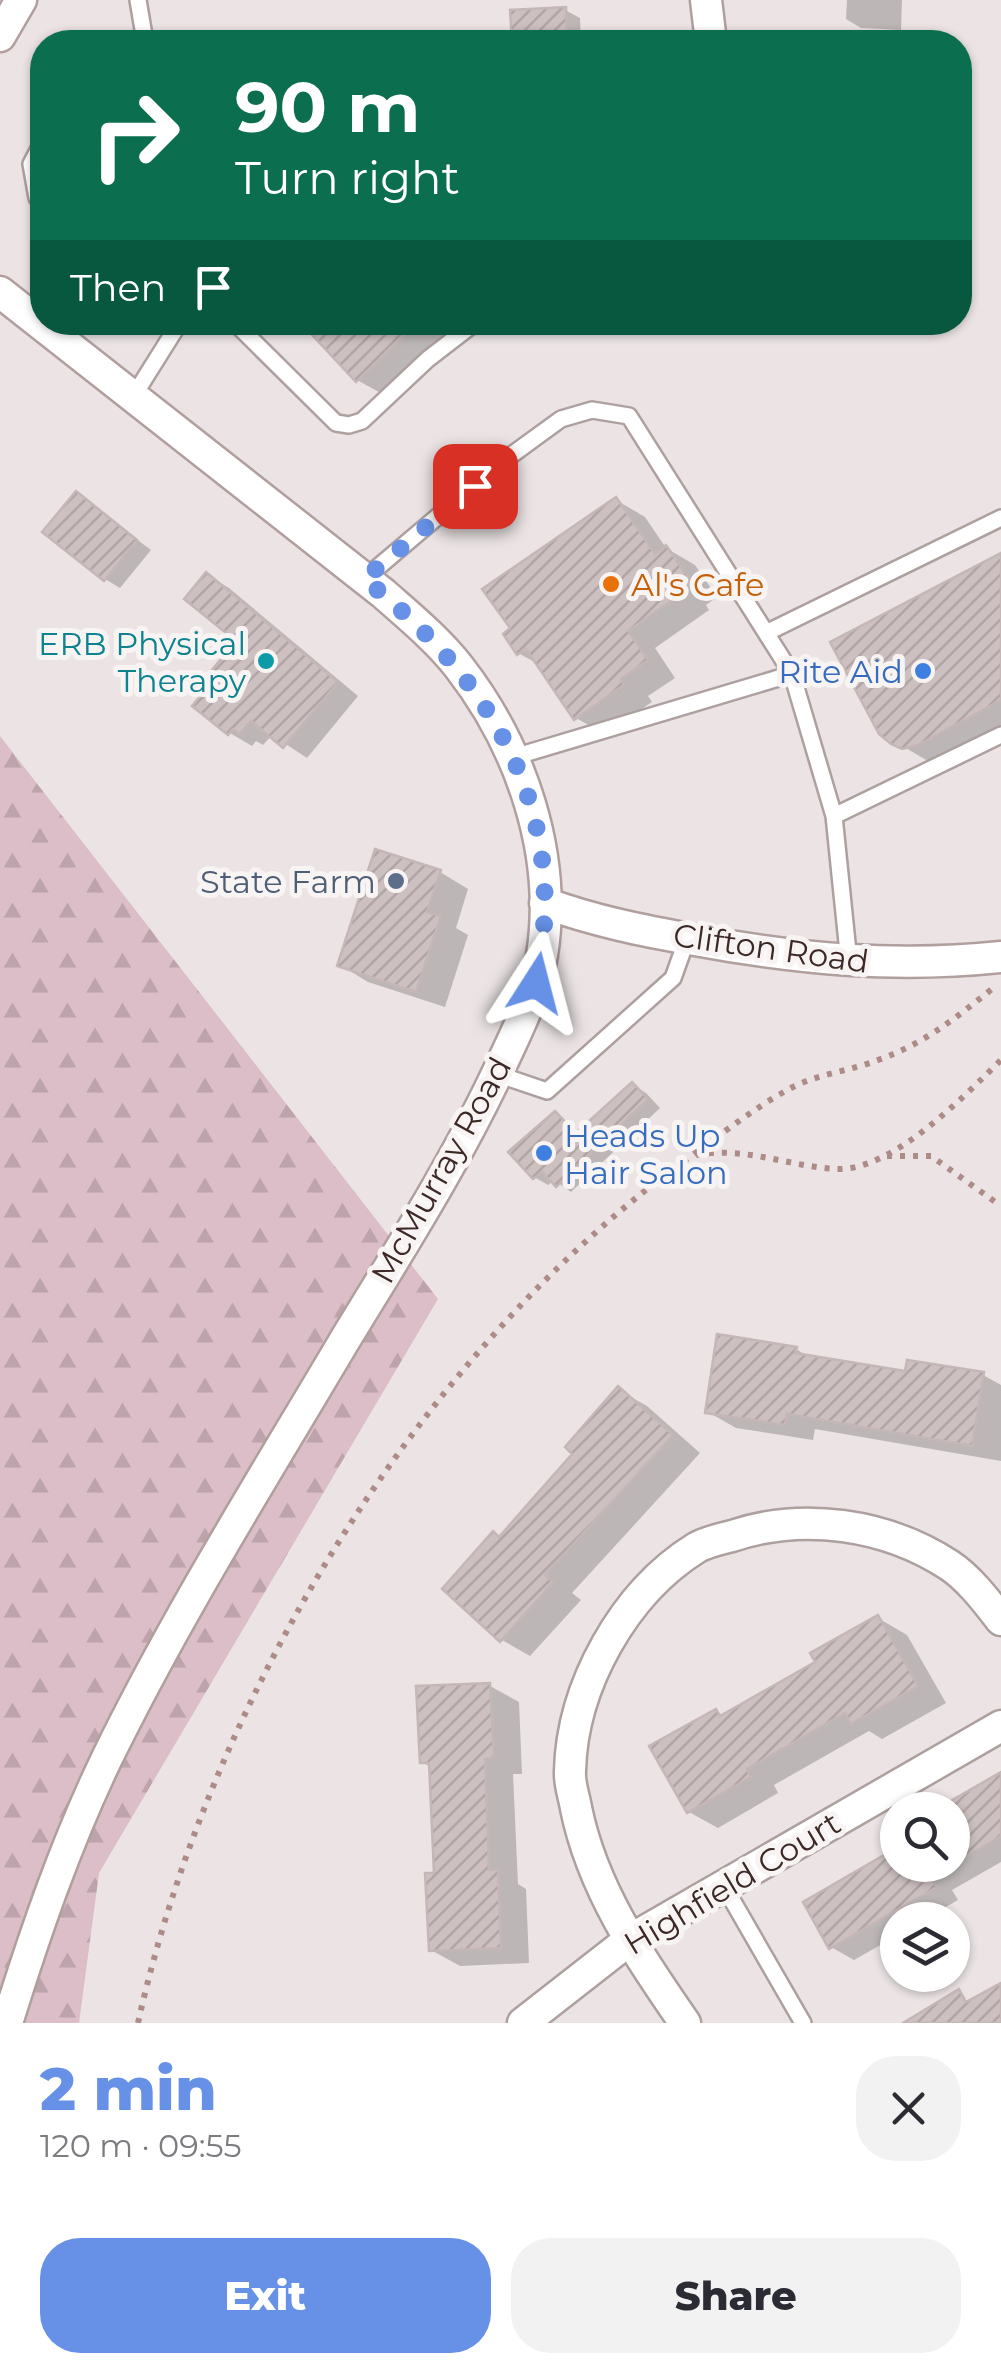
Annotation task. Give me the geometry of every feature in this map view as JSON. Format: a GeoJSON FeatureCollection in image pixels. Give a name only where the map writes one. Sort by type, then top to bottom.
{"type":"FeatureCollection","features":[{"type":"Feature","properties":{"kind":"street"},"geometry":{"type":"LineString","coordinates":[[0,36],[21,0]]}},
{"type":"Feature","properties":{"kind":"street"},"geometry":{"type":"LineString","coordinates":[[706,0],[710,30]]}},
{"type":"Feature","properties":{"kind":"street","name":"McMurray Road"},"geometry":{"type":"LineString","coordinates":[[0,292],[30,316]]}},
{"type":"Feature","properties":{"kind":"street","name":"McMurray Road"},"geometry":{"type":"LineString","coordinates":[[8,2023],[32,1942],[106,1760],[216,1555],[445,1174],[498,1074],[536,983],[545,903],[531,807],[514,757],[458,666],[415,622],[364,579],[54,335]]}},
{"type":"Feature","properties":{"kind":"street","name":"Clifton Road"},"geometry":{"type":"LineString","coordinates":[[545,903],[578,915],[688,939],[804,959],[900,964],[1001,957]]}},
{"type":"Feature","properties":{"kind":"street"},"geometry":{"type":"LineString","coordinates":[[685,2023],[628,1940],[582,1840],[569,1773],[578,1713],[601,1651],[643,1594],[697,1547],[764,1525],[836,1524],[904,1540],[952,1567],[1001,1620]]}},
{"type":"Feature","properties":{"kind":"street","name":"Highfield Court"},"geometry":{"type":"LineString","coordinates":[[523,2023],[628,1940],[1001,1726]]}},
{"type":"Feature","properties":{"kind":"lane"},"geometry":{"type":"LineString","coordinates":[[138,0],[142,30]]}},
{"type":"Feature","properties":{"kind":"lane"},"geometry":{"type":"LineString","coordinates":[[132,397],[172,335]]}},
{"type":"Feature","properties":{"kind":"lane"},"geometry":{"type":"LineString","coordinates":[[247,335],[336,423],[349,426],[362,421],[459,335]]}},
{"type":"Feature","properties":{"kind":"lane"},"geometry":{"type":"LineString","coordinates":[[364,579],[502,462],[562,419],[592,410],[629,416],[792,674],[834,816],[848,962]]}},
{"type":"Feature","properties":{"kind":"lane"},"geometry":{"type":"LineString","coordinates":[[766,633],[1001,518]]}},
{"type":"Feature","properties":{"kind":"lane"},"geometry":{"type":"LineString","coordinates":[[514,757],[792,674]]}},
{"type":"Feature","properties":{"kind":"lane"},"geometry":{"type":"LineString","coordinates":[[834,816],[1001,734]]}},
{"type":"Feature","properties":{"kind":"lane"},"geometry":{"type":"LineString","coordinates":[[498,1074],[547,1090],[673,978],[688,939]]}},
{"type":"Feature","properties":{"kind":"lane"},"geometry":{"type":"LineString","coordinates":[[724,1886],[803,2023]]}},
{"type":"Feature","properties":{"kind":"path"},"geometry":{"type":"LineString","coordinates":[[138,2023],[164,1917],[240,1724],[303,1602],[372,1493],[452,1385],[542,1284],[634,1200],[690,1156],[792,1087],[928,1039],[1001,982]]}},
{"type":"Feature","properties":{"kind":"path"},"geometry":{"type":"LineString","coordinates":[[886,1156],[946,1114],[1001,1060]]}},
{"type":"Feature","properties":{"kind":"path"},"geometry":{"type":"LineString","coordinates":[[690,1156],[721,1150],[839,1170],[886,1156],[931,1156],[1001,1206]]}},
{"type":"Feature","properties":{"kind":"green space"},"geometry":{"type":"Polygon","coordinates":[[[0,736],[438,1299],[99,1873],[79,2023],[0,2023],[0,736]]]}},
{"type":"Feature","properties":{"kind":"building"},"geometry":{"type":"Polygon","coordinates":[[[566,7],[567,30],[511,30],[510,10],[566,7]]]}},
{"type":"Feature","properties":{"kind":"building"},"geometry":{"type":"Polygon","coordinates":[[[312,335],[405,335],[356,382],[312,335]]]}},
{"type":"Feature","properties":{"kind":"building"},"geometry":{"type":"Polygon","coordinates":[[[76,491],[137,540],[104,581],[42,532],[76,491]]]}},
{"type":"Feature","properties":{"kind":"building"},"geometry":{"type":"Polygon","coordinates":[[[616,497],[655,554],[666,545],[690,580],[678,588],[682,593],[628,631],[648,660],[621,679],[624,685],[574,720],[526,649],[517,655],[503,634],[510,628],[482,589],[616,497]]]}},
{"type":"Feature","properties":{"kind":"building","name":"Rite Aid"},"geometry":{"type":"Polygon","coordinates":[[[1001,553],[1001,700],[918,745],[902,749],[891,744],[879,734],[830,642],[1001,553]]]}},
{"type":"Feature","properties":{"kind":"building","name":"ERB Physical Therapy"},"geometry":{"type":"Polygon","coordinates":[[[206,572],[338,682],[283,748],[251,721],[239,734],[233,729],[228,735],[192,706],[206,689],[200,684],[236,641],[184,599],[206,572]]]}},
{"type":"Feature","properties":{"kind":"building"},"geometry":{"type":"Polygon","coordinates":[[[375,849],[441,870],[427,912],[441,916],[416,992],[337,966],[375,849]]]}},
{"type":"Feature","properties":{"kind":"building"},"geometry":{"type":"Polygon","coordinates":[[[632,1082],[648,1099],[556,1187],[542,1172],[533,1179],[508,1152],[555,1111],[576,1133],[632,1082]]]}},
{"type":"Feature","properties":{"kind":"building"},"geometry":{"type":"Polygon","coordinates":[[[717,1334],[797,1347],[795,1353],[905,1371],[907,1360],[984,1372],[972,1446],[787,1414],[785,1425],[705,1413],[717,1334]]]}},
{"type":"Feature","properties":{"kind":"building"},"geometry":{"type":"Polygon","coordinates":[[[618,1386],[673,1435],[545,1575],[553,1582],[500,1642],[442,1589],[493,1531],[499,1537],[572,1454],[565,1447],[618,1386]]]}},
{"type":"Feature","properties":{"kind":"building"},"geometry":{"type":"Polygon","coordinates":[[[878,1615],[918,1686],[851,1724],[845,1713],[747,1769],[751,1777],[687,1813],[649,1746],[716,1709],[720,1716],[815,1662],[810,1653],[878,1615]]]}},
{"type":"Feature","properties":{"kind":"building"},"geometry":{"type":"Polygon","coordinates":[[[490,1683],[494,1758],[485,1759],[489,1870],[498,1870],[501,1948],[429,1951],[425,1873],[434,1873],[429,1763],[420,1763],[416,1686],[490,1683]]]}},
{"type":"Feature","properties":{"kind":"building"},"geometry":{"type":"Polygon","coordinates":[[[1001,1772],[1001,1836],[970,1854],[970,1792],[966,1792],[1001,1772]]]}},
{"type":"Feature","properties":{"kind":"building"},"geometry":{"type":"Polygon","coordinates":[[[880,1857],[880,1882],[934,1882],[937,1887],[911,1902],[880,1902],[880,1920],[829,1949],[803,1902],[880,1857]]]}},
{"type":"Feature","properties":{"kind":"building"},"geometry":{"type":"Polygon","coordinates":[[[1001,1983],[1001,2023],[903,2023],[954,1992],[961,1992],[966,2002],[1001,1983]]]}},
{"type":"Feature","properties":{"kind":"place","name":"Al's Cafe"},"geometry":{"type":"Point","coordinates":[611,584]}},
{"type":"Feature","properties":{"kind":"place","name":"ERB Physical Therapy"},"geometry":{"type":"Point","coordinates":[266,661]}},
{"type":"Feature","properties":{"kind":"place","name":"Rite Aid"},"geometry":{"type":"Point","coordinates":[923,671]}},
{"type":"Feature","properties":{"kind":"place","name":"State Farm"},"geometry":{"type":"Point","coordinates":[396,881]}},
{"type":"Feature","properties":{"kind":"place","name":"Heads Up Hair Salon"},"geometry":{"type":"Point","coordinates":[544,1153]}},
{"type":"Feature","properties":{"kind":"route"},"geometry":{"type":"LineString","coordinates":[[475,486],[364,579],[415,622],[458,666],[514,757],[531,807],[542,870],[544,926],[536,983]]}}]}
